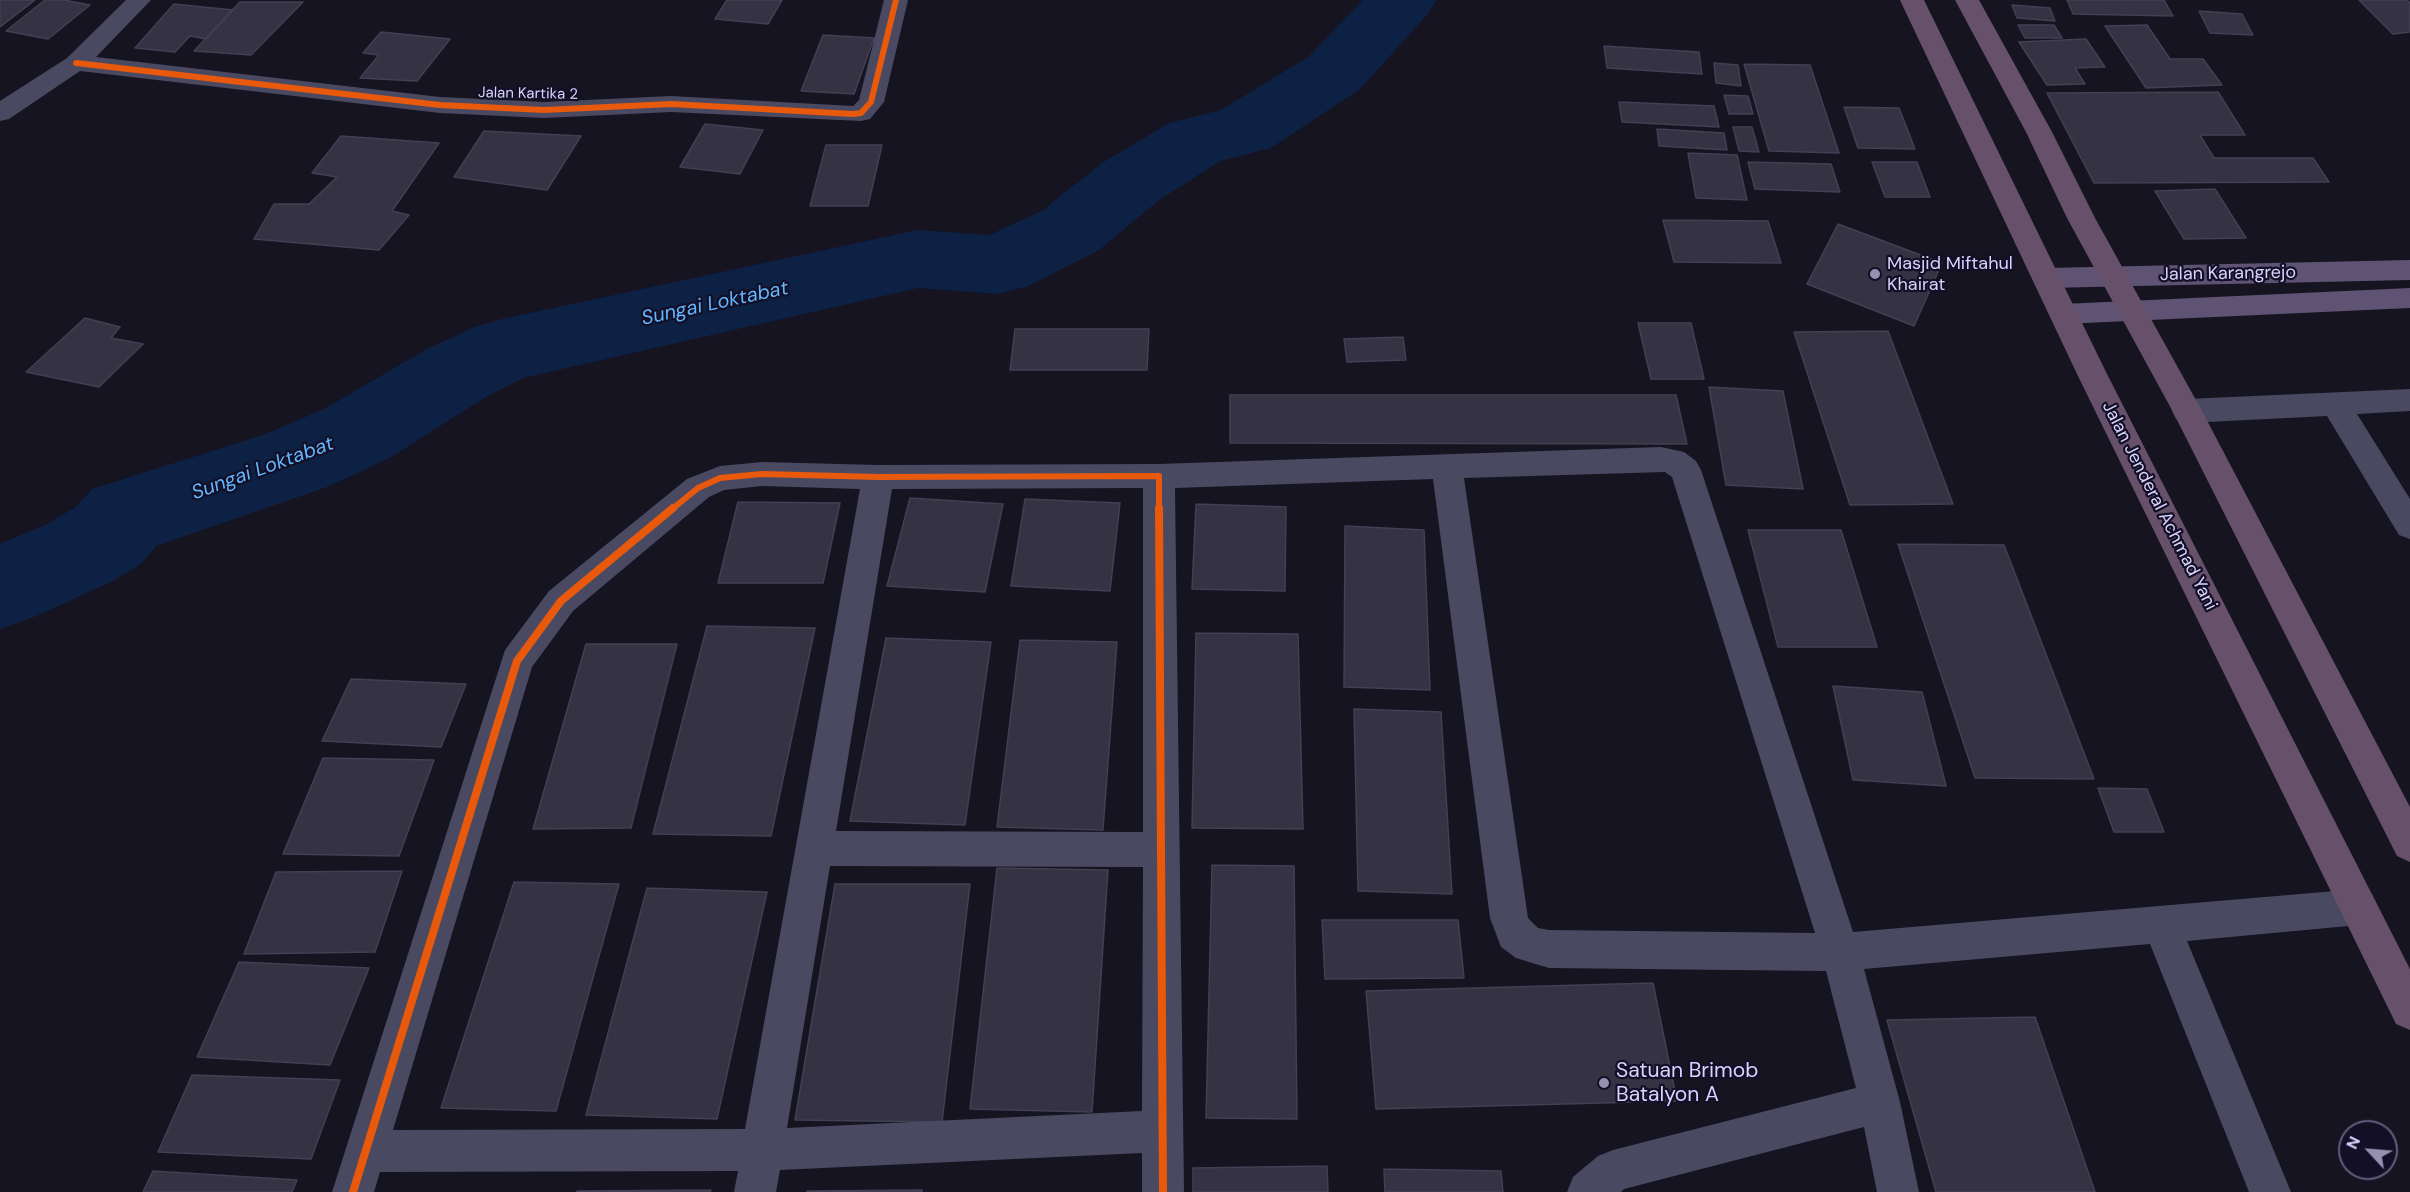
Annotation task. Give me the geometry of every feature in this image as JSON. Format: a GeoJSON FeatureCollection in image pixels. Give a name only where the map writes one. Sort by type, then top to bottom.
{"type":"FeatureCollection","features":[{"type":"Feature","properties":{"kind":"highway","name":"Jalan Jenderal Achmad Yani"},"geometry":{"type":"LineString","coordinates":[[1911,0],[1998,174],[2063,314],[2410,1010]]}},
{"type":"Feature","properties":{"kind":"highway"},"geometry":{"type":"LineString","coordinates":[[1967,0],[2187,411],[2410,844]]}},
{"type":"Feature","properties":{"kind":"main road","name":"Jalan Karangrejo"},"geometry":{"type":"LineString","coordinates":[[2046,278],[2410,270]]}},
{"type":"Feature","properties":{"kind":"main road","name":"Jalan Karangrejo"},"geometry":{"type":"LineString","coordinates":[[2063,314],[2132,309],[2410,298]]}},
{"type":"Feature","properties":{"kind":"street"},"geometry":{"type":"LineString","coordinates":[[0,113],[76,63],[139,0]]}},
{"type":"Feature","properties":{"kind":"street","name":"Jalan Kartika 2"},"geometry":{"type":"LineString","coordinates":[[76,63],[440,105],[544,110],[671,104],[853,114],[861,113],[871,102],[896,0]]}},
{"type":"Feature","properties":{"kind":"street"},"geometry":{"type":"LineString","coordinates":[[2187,411],[2410,400]]}},
{"type":"Feature","properties":{"kind":"street"},"geometry":{"type":"LineString","coordinates":[[2335,404],[2410,526]]}},
{"type":"Feature","properties":{"kind":"street"},"geometry":{"type":"LineString","coordinates":[[352,1192],[517,661],[537,631],[570,594],[698,488],[720,478],[762,474],[878,477],[1159,477],[1661,459],[1673,461],[1685,470],[1840,952],[1880,1102],[1898,1192]]}},
{"type":"Feature","properties":{"kind":"street"},"geometry":{"type":"LineString","coordinates":[[1447,467],[1509,918],[1515,934],[1530,945],[1549,949],[1840,952],[2359,907]]}},
{"type":"Feature","properties":{"kind":"street"},"geometry":{"type":"LineString","coordinates":[[755,1192],[878,477]]}},
{"type":"Feature","properties":{"kind":"street"},"geometry":{"type":"LineString","coordinates":[[1159,477],[1163,1192]]}},
{"type":"Feature","properties":{"kind":"street"},"geometry":{"type":"LineString","coordinates":[[814,848],[1161,850]]}},
{"type":"Feature","properties":{"kind":"street"},"geometry":{"type":"LineString","coordinates":[[2161,924],[2270,1192]]}},
{"type":"Feature","properties":{"kind":"street"},"geometry":{"type":"LineString","coordinates":[[1588,1192],[1613,1171],[1880,1102]]}},
{"type":"Feature","properties":{"kind":"street"},"geometry":{"type":"LineString","coordinates":[[365,1151],[762,1150],[1163,1131]]}},
{"type":"Feature","properties":{"kind":"building"},"geometry":{"type":"Polygon","coordinates":[[[0,0],[35,0],[0,27],[0,0]]]}},
{"type":"Feature","properties":{"kind":"building"},"geometry":{"type":"Polygon","coordinates":[[[45,0],[64,0],[90,5],[48,39],[6,31],[45,0]]]}},
{"type":"Feature","properties":{"kind":"building"},"geometry":{"type":"Polygon","coordinates":[[[727,0],[782,0],[768,24],[715,19],[727,0]]]}},
{"type":"Feature","properties":{"kind":"building"},"geometry":{"type":"Polygon","coordinates":[[[2067,0],[2164,0],[2173,16],[2073,14],[2067,0]]]}},
{"type":"Feature","properties":{"kind":"building"},"geometry":{"type":"Polygon","coordinates":[[[2359,0],[2407,0],[2410,3],[2410,32],[2393,34],[2359,0]]]}},
{"type":"Feature","properties":{"kind":"building"},"geometry":{"type":"Polygon","coordinates":[[[240,2],[303,2],[251,55],[194,51],[240,2]]]}},
{"type":"Feature","properties":{"kind":"building"},"geometry":{"type":"Polygon","coordinates":[[[174,4],[233,10],[206,39],[190,36],[175,52],[135,48],[174,4]]]}},
{"type":"Feature","properties":{"kind":"building"},"geometry":{"type":"Polygon","coordinates":[[[2012,5],[2050,8],[2055,21],[2017,18],[2012,5]]]}},
{"type":"Feature","properties":{"kind":"building"},"geometry":{"type":"Polygon","coordinates":[[[2199,11],[2242,14],[2253,35],[2210,33],[2199,11]]]}},
{"type":"Feature","properties":{"kind":"building"},"geometry":{"type":"Polygon","coordinates":[[[2018,25],[2054,25],[2062,38],[2025,38],[2018,25]]]}},
{"type":"Feature","properties":{"kind":"building"},"geometry":{"type":"Polygon","coordinates":[[[2147,25],[2170,59],[2203,59],[2222,85],[2146,88],[2105,26],[2147,25]]]}},
{"type":"Feature","properties":{"kind":"building"},"geometry":{"type":"Polygon","coordinates":[[[381,32],[450,39],[417,81],[360,78],[379,55],[363,53],[381,32]]]}},
{"type":"Feature","properties":{"kind":"building"},"geometry":{"type":"Polygon","coordinates":[[[823,35],[874,38],[854,94],[801,91],[823,35]]]}},
{"type":"Feature","properties":{"kind":"building"},"geometry":{"type":"Polygon","coordinates":[[[2086,39],[2105,67],[2075,68],[2085,84],[2047,85],[2019,42],[2086,39]]]}},
{"type":"Feature","properties":{"kind":"building"},"geometry":{"type":"Polygon","coordinates":[[[1604,46],[1699,52],[1702,74],[1607,68],[1604,46]]]}},
{"type":"Feature","properties":{"kind":"building"},"geometry":{"type":"Polygon","coordinates":[[[1714,63],[1738,65],[1741,86],[1716,83],[1714,63]]]}},
{"type":"Feature","properties":{"kind":"building"},"geometry":{"type":"Polygon","coordinates":[[[1744,64],[1810,65],[1839,153],[1769,151],[1744,64]]]}},
{"type":"Feature","properties":{"kind":"building"},"geometry":{"type":"Polygon","coordinates":[[[2218,92],[2245,135],[2200,135],[2214,158],[2313,158],[2329,182],[2094,183],[2047,93],[2218,92]]]}},
{"type":"Feature","properties":{"kind":"building"},"geometry":{"type":"Polygon","coordinates":[[[1724,95],[1748,96],[1753,114],[1729,114],[1724,95]]]}},
{"type":"Feature","properties":{"kind":"building"},"geometry":{"type":"Polygon","coordinates":[[[1619,102],[1714,106],[1719,127],[1622,122],[1619,102]]]}},
{"type":"Feature","properties":{"kind":"building"},"geometry":{"type":"Polygon","coordinates":[[[1844,107],[1899,108],[1915,149],[1858,148],[1844,107]]]}},
{"type":"Feature","properties":{"kind":"building"},"geometry":{"type":"Polygon","coordinates":[[[705,124],[763,130],[740,174],[680,167],[705,124]]]}},
{"type":"Feature","properties":{"kind":"building"},"geometry":{"type":"Polygon","coordinates":[[[1733,127],[1752,127],[1759,152],[1739,151],[1733,127]]]}},
{"type":"Feature","properties":{"kind":"building"},"geometry":{"type":"Polygon","coordinates":[[[1657,129],[1724,133],[1727,150],[1659,146],[1657,129]]]}},
{"type":"Feature","properties":{"kind":"building"},"geometry":{"type":"Polygon","coordinates":[[[484,131],[581,136],[547,190],[454,177],[484,131]]]}},
{"type":"Feature","properties":{"kind":"building"},"geometry":{"type":"Polygon","coordinates":[[[341,136],[439,143],[392,211],[409,215],[379,250],[254,239],[274,204],[309,204],[337,177],[312,173],[341,136]]]}},
{"type":"Feature","properties":{"kind":"building"},"geometry":{"type":"Polygon","coordinates":[[[826,145],[882,145],[868,206],[810,206],[826,145]]]}},
{"type":"Feature","properties":{"kind":"building"},"geometry":{"type":"Polygon","coordinates":[[[1688,153],[1737,155],[1747,200],[1696,198],[1688,153]]]}},
{"type":"Feature","properties":{"kind":"building"},"geometry":{"type":"Polygon","coordinates":[[[1748,162],[1831,164],[1840,192],[1755,189],[1748,162]]]}},
{"type":"Feature","properties":{"kind":"building"},"geometry":{"type":"Polygon","coordinates":[[[1872,162],[1917,162],[1930,197],[1885,197],[1872,162]]]}},
{"type":"Feature","properties":{"kind":"building"},"geometry":{"type":"Polygon","coordinates":[[[2215,189],[2246,238],[2184,239],[2155,191],[2215,189]]]}},
{"type":"Feature","properties":{"kind":"building"},"geometry":{"type":"Polygon","coordinates":[[[1663,220],[1768,221],[1781,263],[1674,262],[1663,220]]]}},
{"type":"Feature","properties":{"kind":"building","name":"Masjid Miftahul Khairat"},"geometry":{"type":"Polygon","coordinates":[[[1838,224],[1942,263],[1914,326],[1807,284],[1838,224]]]}},
{"type":"Feature","properties":{"kind":"building"},"geometry":{"type":"Polygon","coordinates":[[[85,318],[120,327],[111,338],[143,344],[99,387],[26,372],[85,318]]]}},
{"type":"Feature","properties":{"kind":"building"},"geometry":{"type":"Polygon","coordinates":[[[1638,323],[1691,323],[1704,379],[1651,379],[1638,323]]]}},
{"type":"Feature","properties":{"kind":"building"},"geometry":{"type":"Polygon","coordinates":[[[1015,329],[1149,329],[1147,370],[1010,370],[1015,329]]]}},
{"type":"Feature","properties":{"kind":"building"},"geometry":{"type":"Polygon","coordinates":[[[1888,331],[1953,504],[1850,505],[1794,332],[1888,331]]]}},
{"type":"Feature","properties":{"kind":"building"},"geometry":{"type":"Polygon","coordinates":[[[1403,337],[1406,360],[1347,362],[1344,339],[1403,337]]]}},
{"type":"Feature","properties":{"kind":"building"},"geometry":{"type":"Polygon","coordinates":[[[1709,387],[1783,391],[1803,489],[1726,485],[1709,387]]]}},
{"type":"Feature","properties":{"kind":"building"},"geometry":{"type":"Polygon","coordinates":[[[1230,395],[1676,395],[1687,444],[1230,443],[1230,395]]]}},
{"type":"Feature","properties":{"kind":"building"},"geometry":{"type":"Polygon","coordinates":[[[910,498],[1003,504],[985,592],[887,586],[910,498]]]}},
{"type":"Feature","properties":{"kind":"building"},"geometry":{"type":"Polygon","coordinates":[[[1025,499],[1120,503],[1110,591],[1011,586],[1025,499]]]}},
{"type":"Feature","properties":{"kind":"building"},"geometry":{"type":"Polygon","coordinates":[[[738,502],[840,503],[823,583],[718,583],[738,502]]]}},
{"type":"Feature","properties":{"kind":"building"},"geometry":{"type":"Polygon","coordinates":[[[1196,504],[1286,507],[1285,591],[1192,589],[1196,504]]]}},
{"type":"Feature","properties":{"kind":"building"},"geometry":{"type":"Polygon","coordinates":[[[1345,526],[1424,530],[1430,690],[1344,687],[1345,526]]]}},
{"type":"Feature","properties":{"kind":"building"},"geometry":{"type":"Polygon","coordinates":[[[1748,530],[1841,530],[1877,647],[1778,647],[1748,530]]]}},
{"type":"Feature","properties":{"kind":"building"},"geometry":{"type":"Polygon","coordinates":[[[1898,544],[2004,545],[2094,779],[1975,778],[1898,544]]]}},
{"type":"Feature","properties":{"kind":"building"},"geometry":{"type":"Polygon","coordinates":[[[707,626],[815,628],[771,836],[653,834],[707,626]]]}},
{"type":"Feature","properties":{"kind":"building"},"geometry":{"type":"Polygon","coordinates":[[[1196,633],[1298,634],[1303,829],[1192,828],[1196,633]]]}},
{"type":"Feature","properties":{"kind":"building"},"geometry":{"type":"Polygon","coordinates":[[[886,638],[991,642],[965,825],[850,821],[886,638]]]}},
{"type":"Feature","properties":{"kind":"building"},"geometry":{"type":"Polygon","coordinates":[[[1020,640],[1117,642],[1103,830],[997,827],[1020,640]]]}},
{"type":"Feature","properties":{"kind":"building"},"geometry":{"type":"Polygon","coordinates":[[[586,644],[677,644],[631,828],[533,829],[586,644]]]}},
{"type":"Feature","properties":{"kind":"building"},"geometry":{"type":"Polygon","coordinates":[[[351,679],[466,684],[441,747],[322,741],[351,679]]]}},
{"type":"Feature","properties":{"kind":"building"},"geometry":{"type":"Polygon","coordinates":[[[1833,686],[1922,692],[1946,786],[1853,780],[1833,686]]]}},
{"type":"Feature","properties":{"kind":"building"},"geometry":{"type":"Polygon","coordinates":[[[1354,709],[1441,712],[1452,894],[1358,891],[1354,709]]]}},
{"type":"Feature","properties":{"kind":"building"},"geometry":{"type":"Polygon","coordinates":[[[323,758],[434,760],[399,856],[283,854],[323,758]]]}},
{"type":"Feature","properties":{"kind":"building"},"geometry":{"type":"Polygon","coordinates":[[[2098,788],[2147,789],[2164,832],[2114,832],[2098,788]]]}},
{"type":"Feature","properties":{"kind":"building"},"geometry":{"type":"Polygon","coordinates":[[[1212,865],[1294,866],[1297,1119],[1206,1118],[1212,865]]]}},
{"type":"Feature","properties":{"kind":"building"},"geometry":{"type":"Polygon","coordinates":[[[997,868],[1108,870],[1092,1112],[970,1109],[997,868]]]}},
{"type":"Feature","properties":{"kind":"building"},"geometry":{"type":"Polygon","coordinates":[[[402,871],[375,952],[244,954],[276,872],[402,871]]]}},
{"type":"Feature","properties":{"kind":"building"},"geometry":{"type":"Polygon","coordinates":[[[514,882],[619,884],[556,1111],[441,1108],[514,882]]]}},
{"type":"Feature","properties":{"kind":"building"},"geometry":{"type":"Polygon","coordinates":[[[835,884],[970,884],[942,1122],[795,1120],[835,884]]]}},
{"type":"Feature","properties":{"kind":"building"},"geometry":{"type":"Polygon","coordinates":[[[647,888],[767,892],[717,1119],[586,1115],[647,888]]]}},
{"type":"Feature","properties":{"kind":"building"},"geometry":{"type":"Polygon","coordinates":[[[1322,920],[1458,920],[1464,978],[1325,979],[1322,920]]]}},
{"type":"Feature","properties":{"kind":"building"},"geometry":{"type":"Polygon","coordinates":[[[239,962],[369,968],[330,1065],[197,1057],[239,962]]]}},
{"type":"Feature","properties":{"kind":"building"},"geometry":{"type":"Polygon","coordinates":[[[1653,983],[1677,1101],[1376,1109],[1366,991],[1653,983]]]}},
{"type":"Feature","properties":{"kind":"building"},"geometry":{"type":"Polygon","coordinates":[[[2035,1017],[2095,1192],[1936,1192],[1887,1020],[2035,1017]]]}},
{"type":"Feature","properties":{"kind":"building"},"geometry":{"type":"Polygon","coordinates":[[[192,1075],[340,1080],[311,1159],[158,1152],[192,1075]]]}},
{"type":"Feature","properties":{"kind":"building"},"geometry":{"type":"Polygon","coordinates":[[[1327,1166],[1328,1192],[1193,1192],[1193,1168],[1327,1166]]]}},
{"type":"Feature","properties":{"kind":"building"},"geometry":{"type":"Polygon","coordinates":[[[1384,1169],[1501,1171],[1503,1192],[1385,1192],[1384,1169]]]}},
{"type":"Feature","properties":{"kind":"building"},"geometry":{"type":"Polygon","coordinates":[[[153,1171],[297,1180],[292,1192],[143,1192],[153,1171]]]}},
{"type":"Feature","properties":{"kind":"building"},"geometry":{"type":"Polygon","coordinates":[[[711,1190],[710,1192],[577,1192],[577,1191],[711,1190]]]}},
{"type":"Feature","properties":{"kind":"building"},"geometry":{"type":"Polygon","coordinates":[[[922,1190],[922,1192],[807,1192],[807,1191],[922,1190]]]}},
{"type":"Feature","properties":{"kind":"waterway","name":"Sungai Loktabat"},"geometry":{"type":"LineString","coordinates":[[0,588],[79,553],[109,535],[125,516],[164,506],[295,461],[356,434],[458,372],[502,351],[918,259],[999,265],[1071,230],[1130,182],[1196,141],[1244,130],[1334,73],[1402,0]]}},
{"type":"Feature","properties":{"kind":"cycle path"},"geometry":{"type":"LineString","coordinates":[[76,63],[440,105],[544,110],[671,104],[853,114],[861,113],[871,102],[896,0]]}},
{"type":"Feature","properties":{"kind":"cycle path"},"geometry":{"type":"LineString","coordinates":[[353,1192],[517,661],[561,601],[698,488],[720,478],[762,474],[878,477],[1159,476],[1163,1192]]}},
{"type":"Feature","properties":{"kind":"place","name":"Masjid Miftahul Khairat"},"geometry":{"type":"Point","coordinates":[1875,274]}},
{"type":"Feature","properties":{"kind":"place","name":"Satuan Brimob Batalyon A"},"geometry":{"type":"Point","coordinates":[1604,1083]}}]}
